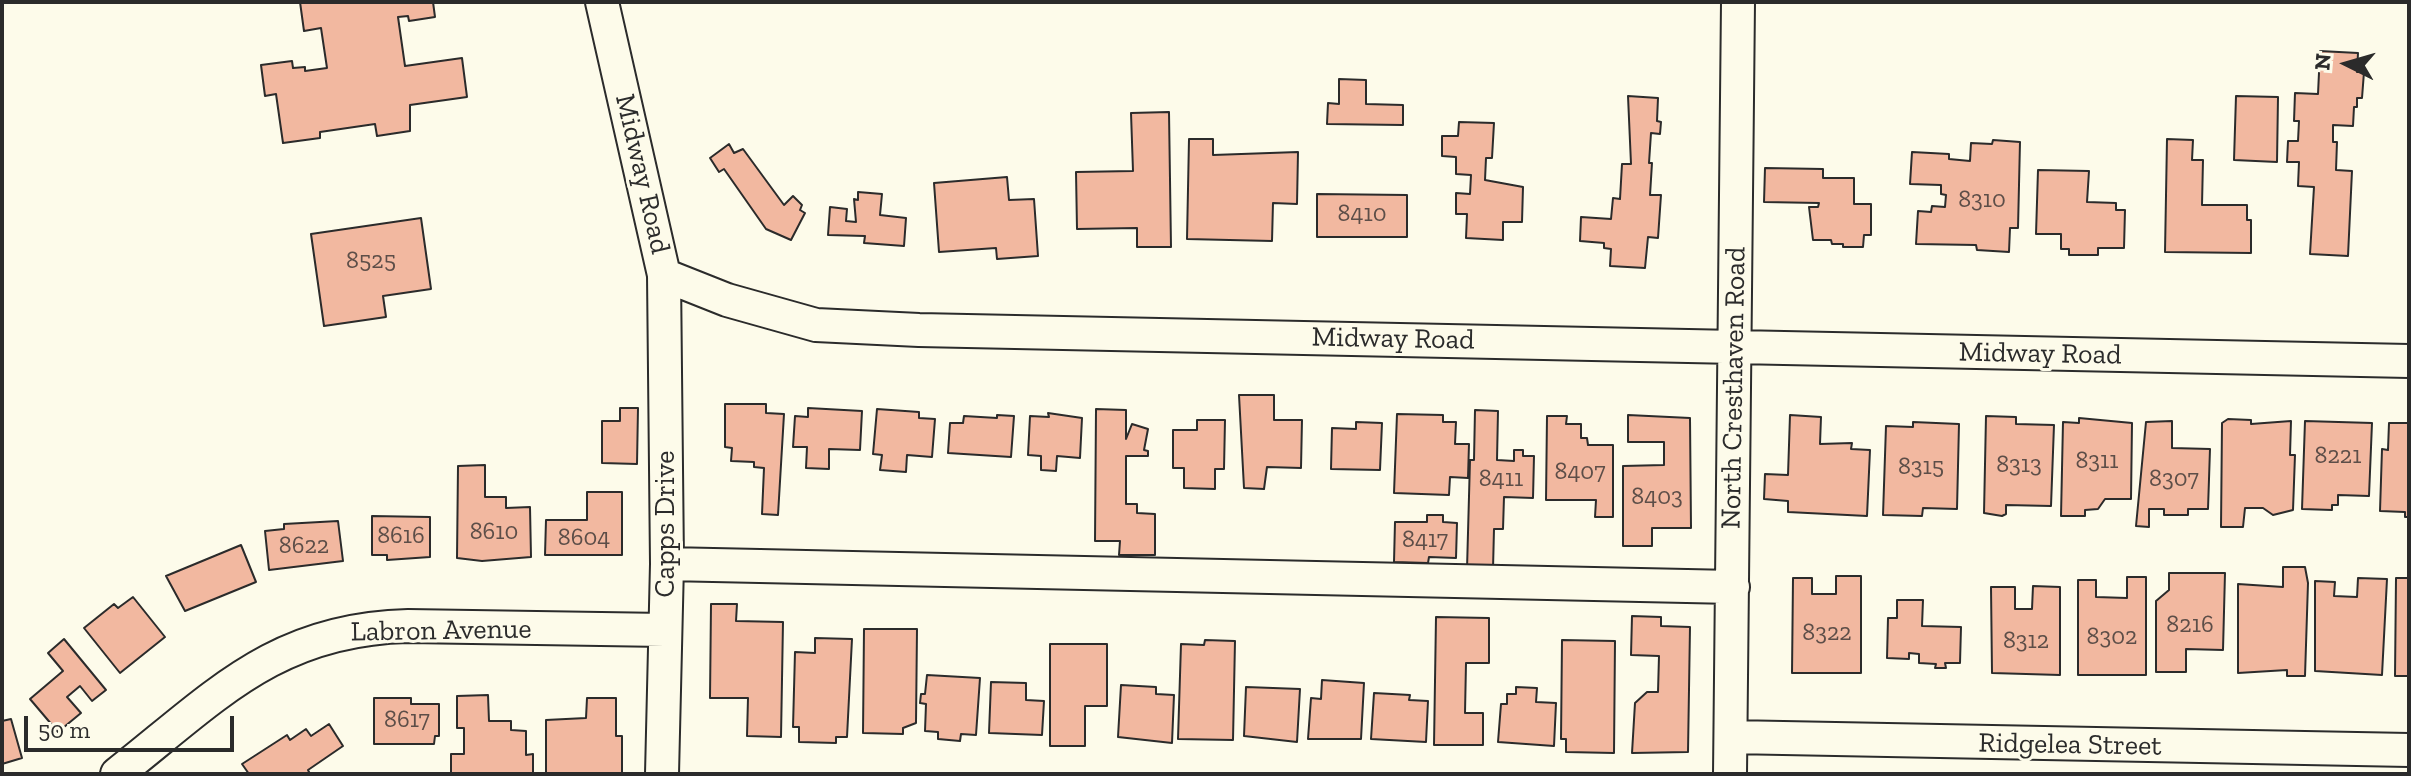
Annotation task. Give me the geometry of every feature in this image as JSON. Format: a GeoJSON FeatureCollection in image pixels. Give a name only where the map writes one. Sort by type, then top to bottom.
{"type":"FeatureCollection","features":[{"type":"Feature","properties":{"kind":"street","name":"Midway Road"},"geometry":{"type":"LineString","coordinates":[[602,2],[664,275],[727,300],[816,325],[2409,361]]}},
{"type":"Feature","properties":{"kind":"street","name":"North Cresthaven Road"},"geometry":{"type":"LineString","coordinates":[[1730,774],[1738,2]]}},
{"type":"Feature","properties":{"kind":"street","name":"Capps Drive"},"geometry":{"type":"LineString","coordinates":[[662,774],[667,564],[664,275]]}},
{"type":"Feature","properties":{"kind":"street"},"geometry":{"type":"LineString","coordinates":[[667,564],[1733,587]]}},
{"type":"Feature","properties":{"kind":"street","name":"Labron Avenue"},"geometry":{"type":"LineString","coordinates":[[117,774],[246,673],[282,652],[328,635],[369,627],[408,626],[665,630]]}},
{"type":"Feature","properties":{"kind":"street","name":"Ridgelea Street"},"geometry":{"type":"LineString","coordinates":[[1731,737],[2129,760],[2409,750]]}},
{"type":"Feature","properties":{"kind":"building"},"geometry":{"type":"Polygon","coordinates":[[[300,2],[433,2],[435,17],[409,21],[408,16],[398,17],[405,66],[462,58],[467,97],[410,105],[410,131],[377,136],[375,124],[320,132],[320,138],[283,143],[276,94],[265,96],[261,65],[292,61],[293,68],[305,67],[305,71],[327,68],[321,28],[304,31],[300,2]]]}},
{"type":"Feature","properties":{"kind":"building"},"geometry":{"type":"Polygon","coordinates":[[[2320,51],[2358,53],[2357,72],[2364,72],[2362,98],[2357,98],[2357,107],[2354,107],[2353,126],[2333,125],[2333,142],[2337,142],[2336,170],[2352,171],[2348,256],[2310,254],[2314,187],[2298,186],[2299,162],[2287,162],[2288,141],[2298,141],[2299,121],[2294,121],[2295,93],[2318,94],[2320,51]]]}},
{"type":"Feature","properties":{"kind":"building"},"geometry":{"type":"Polygon","coordinates":[[[1339,79],[1366,80],[1366,104],[1403,105],[1403,125],[1327,124],[1328,103],[1339,104],[1339,79]]]}},
{"type":"Feature","properties":{"kind":"building"},"geometry":{"type":"Polygon","coordinates":[[[1628,96],[1658,98],[1657,121],[1661,122],[1660,134],[1651,133],[1649,163],[1652,163],[1650,195],[1661,195],[1658,238],[1648,237],[1645,268],[1610,266],[1611,249],[1604,248],[1604,243],[1580,241],[1581,217],[1611,219],[1613,198],[1620,199],[1622,164],[1631,164],[1628,96]]]}},
{"type":"Feature","properties":{"kind":"building"},"geometry":{"type":"Polygon","coordinates":[[[2236,96],[2278,97],[2277,162],[2234,160],[2236,96]]]}},
{"type":"Feature","properties":{"kind":"building"},"geometry":{"type":"Polygon","coordinates":[[[1169,112],[1171,247],[1137,247],[1137,228],[1077,229],[1076,172],[1133,171],[1131,113],[1169,112]]]}},
{"type":"Feature","properties":{"kind":"building"},"geometry":{"type":"Polygon","coordinates":[[[1459,122],[1494,123],[1492,158],[1486,158],[1485,180],[1523,187],[1522,222],[1503,222],[1503,240],[1466,238],[1467,214],[1456,214],[1456,193],[1470,194],[1471,175],[1456,174],[1456,157],[1442,156],[1442,136],[1458,136],[1459,122]]]}},
{"type":"Feature","properties":{"kind":"building"},"geometry":{"type":"Polygon","coordinates":[[[1189,139],[1213,139],[1213,155],[1298,152],[1297,204],[1273,203],[1272,241],[1187,239],[1189,139]]]}},
{"type":"Feature","properties":{"kind":"building"},"geometry":{"type":"Polygon","coordinates":[[[2167,139],[2193,140],[2192,160],[2203,160],[2202,205],[2247,205],[2247,220],[2251,220],[2251,253],[2165,252],[2167,139]]]}},
{"type":"Feature","properties":{"kind":"building"},"geometry":{"type":"Polygon","coordinates":[[[1993,140],[2020,142],[2018,228],[2010,228],[2009,252],[1977,250],[1976,245],[1916,244],[1918,211],[1931,212],[1932,206],[1945,207],[1946,195],[1941,194],[1941,185],[1910,184],[1912,152],[1949,154],[1949,159],[1970,161],[1971,143],[1992,144],[1993,140]]]}},
{"type":"Feature","properties":{"kind":"building"},"geometry":{"type":"Polygon","coordinates":[[[729,144],[734,153],[743,149],[784,205],[793,196],[802,205],[800,210],[805,213],[791,240],[766,229],[724,169],[719,172],[710,158],[729,144]]]}},
{"type":"Feature","properties":{"kind":"building"},"geometry":{"type":"Polygon","coordinates":[[[1765,168],[1823,169],[1823,178],[1854,178],[1854,204],[1871,204],[1871,235],[1864,235],[1863,247],[1843,247],[1843,244],[1832,244],[1831,240],[1813,240],[1809,207],[1818,207],[1819,203],[1764,202],[1765,168]]]}},
{"type":"Feature","properties":{"kind":"building"},"geometry":{"type":"Polygon","coordinates":[[[2038,170],[2089,171],[2087,202],[2116,203],[2116,210],[2125,210],[2124,248],[2098,248],[2098,255],[2069,255],[2069,249],[2061,249],[2061,234],[2036,234],[2038,170]]]}},
{"type":"Feature","properties":{"kind":"building"},"geometry":{"type":"Polygon","coordinates":[[[1007,177],[1009,200],[1034,199],[1038,256],[997,259],[996,248],[939,252],[934,183],[1007,177]]]}},
{"type":"Feature","properties":{"kind":"building"},"geometry":{"type":"Polygon","coordinates":[[[858,192],[882,194],[880,215],[906,218],[904,246],[864,243],[865,236],[828,235],[830,207],[847,209],[846,221],[856,222],[854,199],[858,200],[858,192]]]}},
{"type":"Feature","properties":{"kind":"building"},"geometry":{"type":"Polygon","coordinates":[[[1317,194],[1407,195],[1407,237],[1317,237],[1317,194]]]}},
{"type":"Feature","properties":{"kind":"building"},"geometry":{"type":"Polygon","coordinates":[[[421,218],[431,289],[383,296],[386,317],[324,326],[311,234],[421,218]]]}},
{"type":"Feature","properties":{"kind":"building"},"geometry":{"type":"Polygon","coordinates":[[[1239,395],[1274,395],[1274,420],[1302,420],[1301,468],[1267,467],[1264,489],[1244,488],[1239,395]]]}},
{"type":"Feature","properties":{"kind":"building"},"geometry":{"type":"Polygon","coordinates":[[[725,404],[766,404],[766,413],[784,414],[778,515],[762,514],[764,468],[754,467],[754,462],[731,461],[732,448],[725,447],[725,404]]]}},
{"type":"Feature","properties":{"kind":"building"},"geometry":{"type":"Polygon","coordinates":[[[620,408],[638,408],[637,464],[602,463],[602,421],[620,421],[620,408]]]}},
{"type":"Feature","properties":{"kind":"building"},"geometry":{"type":"Polygon","coordinates":[[[808,408],[862,411],[860,450],[829,449],[829,469],[806,468],[807,447],[793,447],[795,416],[808,417],[808,408]]]}},
{"type":"Feature","properties":{"kind":"building"},"geometry":{"type":"Polygon","coordinates":[[[877,409],[919,412],[919,418],[935,419],[932,457],[907,455],[906,472],[880,470],[882,455],[873,454],[877,409]]]}},
{"type":"Feature","properties":{"kind":"building"},"geometry":{"type":"Polygon","coordinates":[[[1096,409],[1126,410],[1126,439],[1132,424],[1148,429],[1144,450],[1148,451],[1148,456],[1126,456],[1126,504],[1137,504],[1137,513],[1155,514],[1155,555],[1119,555],[1120,541],[1095,541],[1096,409]]]}},
{"type":"Feature","properties":{"kind":"building"},"geometry":{"type":"Polygon","coordinates":[[[1475,410],[1498,411],[1497,460],[1514,461],[1514,450],[1523,450],[1523,456],[1534,456],[1533,498],[1504,497],[1503,529],[1494,529],[1493,569],[1467,569],[1470,460],[1474,460],[1475,410]]]}},
{"type":"Feature","properties":{"kind":"building"},"geometry":{"type":"Polygon","coordinates":[[[1048,413],[1082,418],[1080,458],[1057,456],[1056,471],[1041,470],[1041,456],[1028,455],[1030,416],[1049,417],[1048,413]]]}},
{"type":"Feature","properties":{"kind":"building"},"geometry":{"type":"Polygon","coordinates":[[[1397,414],[1443,415],[1443,422],[1456,422],[1455,444],[1469,444],[1468,478],[1450,477],[1449,495],[1394,493],[1397,414]]]}},
{"type":"Feature","properties":{"kind":"building"},"geometry":{"type":"Polygon","coordinates":[[[997,415],[1014,416],[1011,457],[948,453],[950,423],[963,423],[964,416],[997,418],[997,415]]]}},
{"type":"Feature","properties":{"kind":"building"},"geometry":{"type":"Polygon","coordinates":[[[1628,415],[1690,418],[1691,528],[1652,528],[1652,546],[1623,546],[1623,466],[1664,465],[1664,442],[1628,442],[1628,415]]]}},
{"type":"Feature","properties":{"kind":"building"},"geometry":{"type":"Polygon","coordinates":[[[1790,415],[1821,417],[1820,444],[1852,443],[1851,449],[1870,450],[1867,516],[1788,512],[1788,501],[1764,499],[1765,474],[1788,475],[1790,415]]]}},
{"type":"Feature","properties":{"kind":"building"},"geometry":{"type":"Polygon","coordinates":[[[1547,416],[1567,416],[1566,424],[1581,424],[1581,438],[1587,438],[1588,445],[1613,445],[1613,517],[1595,517],[1596,500],[1546,500],[1547,416]]]}},
{"type":"Feature","properties":{"kind":"building"},"geometry":{"type":"Polygon","coordinates":[[[1986,416],[2016,417],[2016,424],[2054,425],[2051,506],[2006,505],[2006,514],[2002,516],[1984,513],[1986,416]]]}},
{"type":"Feature","properties":{"kind":"building"},"geometry":{"type":"Polygon","coordinates":[[[2079,418],[2132,423],[2131,499],[2105,499],[2098,509],[2085,510],[2085,516],[2061,516],[2063,422],[2079,423],[2079,418]]]}},
{"type":"Feature","properties":{"kind":"building"},"geometry":{"type":"Polygon","coordinates":[[[2228,419],[2251,420],[2251,424],[2291,421],[2290,455],[2295,455],[2293,510],[2273,515],[2263,508],[2245,508],[2243,527],[2221,527],[2222,423],[2228,419]]]}},
{"type":"Feature","properties":{"kind":"building"},"geometry":{"type":"Polygon","coordinates":[[[1197,420],[1225,420],[1224,469],[1215,469],[1215,489],[1184,488],[1184,468],[1173,468],[1173,430],[1197,430],[1197,420]]]}},
{"type":"Feature","properties":{"kind":"building"},"geometry":{"type":"Polygon","coordinates":[[[2172,421],[2172,448],[2210,449],[2208,509],[2188,509],[2188,515],[2164,515],[2164,509],[2149,509],[2149,527],[2136,526],[2146,422],[2172,421]]]}},
{"type":"Feature","properties":{"kind":"building"},"geometry":{"type":"Polygon","coordinates":[[[2305,421],[2372,423],[2369,496],[2338,495],[2338,505],[2332,505],[2332,510],[2302,509],[2305,421]]]}},
{"type":"Feature","properties":{"kind":"building"},"geometry":{"type":"Polygon","coordinates":[[[1356,422],[1382,423],[1380,470],[1331,469],[1332,428],[1356,429],[1356,422]]]}},
{"type":"Feature","properties":{"kind":"building"},"geometry":{"type":"Polygon","coordinates":[[[1913,422],[1959,424],[1957,509],[1923,508],[1922,516],[1883,515],[1886,426],[1913,427],[1913,422]]]}},
{"type":"Feature","properties":{"kind":"building"},"geometry":{"type":"Polygon","coordinates":[[[2389,423],[2409,423],[2409,517],[2405,517],[2405,512],[2380,511],[2382,449],[2388,450],[2389,423]]]}},
{"type":"Feature","properties":{"kind":"building"},"geometry":{"type":"Polygon","coordinates":[[[485,465],[485,497],[506,497],[506,508],[530,507],[531,557],[482,561],[457,558],[458,466],[485,465]]]}},
{"type":"Feature","properties":{"kind":"building"},"geometry":{"type":"Polygon","coordinates":[[[587,492],[622,492],[622,555],[545,555],[546,520],[587,520],[587,492]]]}},
{"type":"Feature","properties":{"kind":"building"},"geometry":{"type":"Polygon","coordinates":[[[1427,515],[1443,515],[1443,522],[1457,523],[1456,558],[1429,557],[1428,563],[1394,562],[1395,522],[1427,522],[1427,515]]]}},
{"type":"Feature","properties":{"kind":"building"},"geometry":{"type":"Polygon","coordinates":[[[372,516],[430,517],[430,557],[387,560],[387,555],[372,555],[372,516]]]}},
{"type":"Feature","properties":{"kind":"building"},"geometry":{"type":"Polygon","coordinates":[[[338,521],[343,561],[269,570],[265,531],[284,529],[284,524],[338,521]]]}},
{"type":"Feature","properties":{"kind":"building"},"geometry":{"type":"Polygon","coordinates":[[[241,545],[256,582],[185,611],[166,576],[241,545]]]}},
{"type":"Feature","properties":{"kind":"building"},"geometry":{"type":"Polygon","coordinates":[[[2283,567],[2305,567],[2308,583],[2305,676],[2287,676],[2287,670],[2238,673],[2238,584],[2283,587],[2283,567]]]}},
{"type":"Feature","properties":{"kind":"building"},"geometry":{"type":"Polygon","coordinates":[[[2169,573],[2225,573],[2223,650],[2186,649],[2186,672],[2156,672],[2156,601],[2169,590],[2169,573]]]}},
{"type":"Feature","properties":{"kind":"building"},"geometry":{"type":"Polygon","coordinates":[[[1836,576],[1861,576],[1861,673],[1792,673],[1793,578],[1812,578],[1812,594],[1836,594],[1836,576]]]}},
{"type":"Feature","properties":{"kind":"building"},"geometry":{"type":"Polygon","coordinates":[[[2127,577],[2146,577],[2146,675],[2078,675],[2078,580],[2096,580],[2096,597],[2127,598],[2127,577]]]}},
{"type":"Feature","properties":{"kind":"building"},"geometry":{"type":"Polygon","coordinates":[[[2358,578],[2387,579],[2382,675],[2315,671],[2315,581],[2335,582],[2334,596],[2357,597],[2358,578]]]}},
{"type":"Feature","properties":{"kind":"building"},"geometry":{"type":"Polygon","coordinates":[[[2396,578],[2409,578],[2409,676],[2395,676],[2396,578]]]}},
{"type":"Feature","properties":{"kind":"building"},"geometry":{"type":"Polygon","coordinates":[[[2033,586],[2060,587],[2060,675],[1992,673],[1991,587],[2015,587],[2015,609],[2032,609],[2033,586]]]}},
{"type":"Feature","properties":{"kind":"building"},"geometry":{"type":"Polygon","coordinates":[[[133,597],[165,637],[120,673],[84,628],[114,604],[118,608],[133,597]]]}},
{"type":"Feature","properties":{"kind":"building"},"geometry":{"type":"Polygon","coordinates":[[[1897,600],[1923,600],[1922,626],[1961,627],[1960,663],[1945,663],[1946,668],[1935,668],[1936,664],[1919,663],[1919,654],[1909,653],[1909,659],[1887,658],[1888,618],[1897,618],[1897,600]]]}},
{"type":"Feature","properties":{"kind":"building"},"geometry":{"type":"Polygon","coordinates":[[[711,604],[737,604],[736,621],[783,622],[781,737],[747,736],[748,698],[710,698],[711,604]]]}},
{"type":"Feature","properties":{"kind":"building"},"geometry":{"type":"Polygon","coordinates":[[[1632,616],[1661,617],[1661,626],[1690,627],[1688,752],[1632,753],[1635,703],[1647,692],[1658,692],[1659,656],[1631,655],[1632,616]]]}},
{"type":"Feature","properties":{"kind":"building"},"geometry":{"type":"Polygon","coordinates":[[[1436,617],[1489,618],[1489,663],[1466,663],[1465,713],[1483,713],[1483,745],[1434,745],[1436,617]]]}},
{"type":"Feature","properties":{"kind":"building"},"geometry":{"type":"Polygon","coordinates":[[[864,629],[917,629],[916,723],[903,728],[903,734],[863,733],[864,629]]]}},
{"type":"Feature","properties":{"kind":"building"},"geometry":{"type":"Polygon","coordinates":[[[815,638],[852,639],[847,737],[836,737],[836,743],[799,742],[799,727],[793,727],[795,652],[815,653],[815,638]]]}},
{"type":"Feature","properties":{"kind":"building"},"geometry":{"type":"Polygon","coordinates":[[[64,639],[106,690],[92,701],[80,686],[67,697],[81,713],[58,732],[30,699],[63,671],[48,653],[64,639]]]}},
{"type":"Feature","properties":{"kind":"building"},"geometry":{"type":"Polygon","coordinates":[[[1205,640],[1235,641],[1233,740],[1178,739],[1181,644],[1204,645],[1205,640]]]}},
{"type":"Feature","properties":{"kind":"building"},"geometry":{"type":"Polygon","coordinates":[[[1562,640],[1615,641],[1614,753],[1566,752],[1566,739],[1561,739],[1562,640]]]}},
{"type":"Feature","properties":{"kind":"building"},"geometry":{"type":"Polygon","coordinates":[[[1050,644],[1107,644],[1107,706],[1085,706],[1085,746],[1050,746],[1050,644]]]}},
{"type":"Feature","properties":{"kind":"building"},"geometry":{"type":"Polygon","coordinates":[[[927,675],[980,678],[976,735],[961,734],[960,741],[938,739],[938,732],[925,731],[926,704],[920,703],[921,694],[925,694],[927,675]]]}},
{"type":"Feature","properties":{"kind":"building"},"geometry":{"type":"Polygon","coordinates":[[[1322,680],[1364,683],[1361,739],[1308,739],[1311,698],[1321,699],[1322,680]]]}},
{"type":"Feature","properties":{"kind":"building"},"geometry":{"type":"Polygon","coordinates":[[[991,682],[1026,683],[1026,700],[1044,701],[1042,735],[989,733],[991,682]]]}},
{"type":"Feature","properties":{"kind":"building"},"geometry":{"type":"Polygon","coordinates":[[[1121,685],[1156,687],[1156,694],[1174,695],[1172,743],[1118,737],[1121,685]]]}},
{"type":"Feature","properties":{"kind":"building"},"geometry":{"type":"Polygon","coordinates":[[[1246,687],[1300,689],[1297,742],[1244,736],[1246,687]]]}},
{"type":"Feature","properties":{"kind":"building"},"geometry":{"type":"Polygon","coordinates":[[[1516,687],[1537,688],[1536,702],[1556,703],[1554,746],[1498,742],[1501,704],[1507,704],[1507,694],[1516,694],[1516,687]]]}},
{"type":"Feature","properties":{"kind":"building"},"geometry":{"type":"Polygon","coordinates":[[[1374,693],[1410,695],[1409,700],[1428,701],[1426,742],[1371,739],[1374,693]]]}},
{"type":"Feature","properties":{"kind":"building"},"geometry":{"type":"Polygon","coordinates":[[[488,695],[489,721],[511,721],[511,730],[526,731],[526,755],[533,754],[533,774],[451,774],[451,754],[464,754],[464,728],[457,728],[457,696],[488,695]]]}},
{"type":"Feature","properties":{"kind":"building"},"geometry":{"type":"Polygon","coordinates":[[[374,698],[411,698],[411,704],[439,704],[439,736],[435,736],[434,744],[374,744],[374,698]]]}},
{"type":"Feature","properties":{"kind":"building"},"geometry":{"type":"Polygon","coordinates":[[[587,698],[616,698],[616,736],[622,736],[622,774],[546,774],[546,720],[586,718],[587,698]]]}},
{"type":"Feature","properties":{"kind":"building"},"geometry":{"type":"Polygon","coordinates":[[[11,719],[22,758],[2,764],[2,721],[11,719]]]}},
{"type":"Feature","properties":{"kind":"building"},"geometry":{"type":"Polygon","coordinates":[[[329,724],[343,746],[308,770],[310,774],[249,774],[242,764],[287,735],[290,740],[306,729],[311,736],[329,724]]]}}]}
